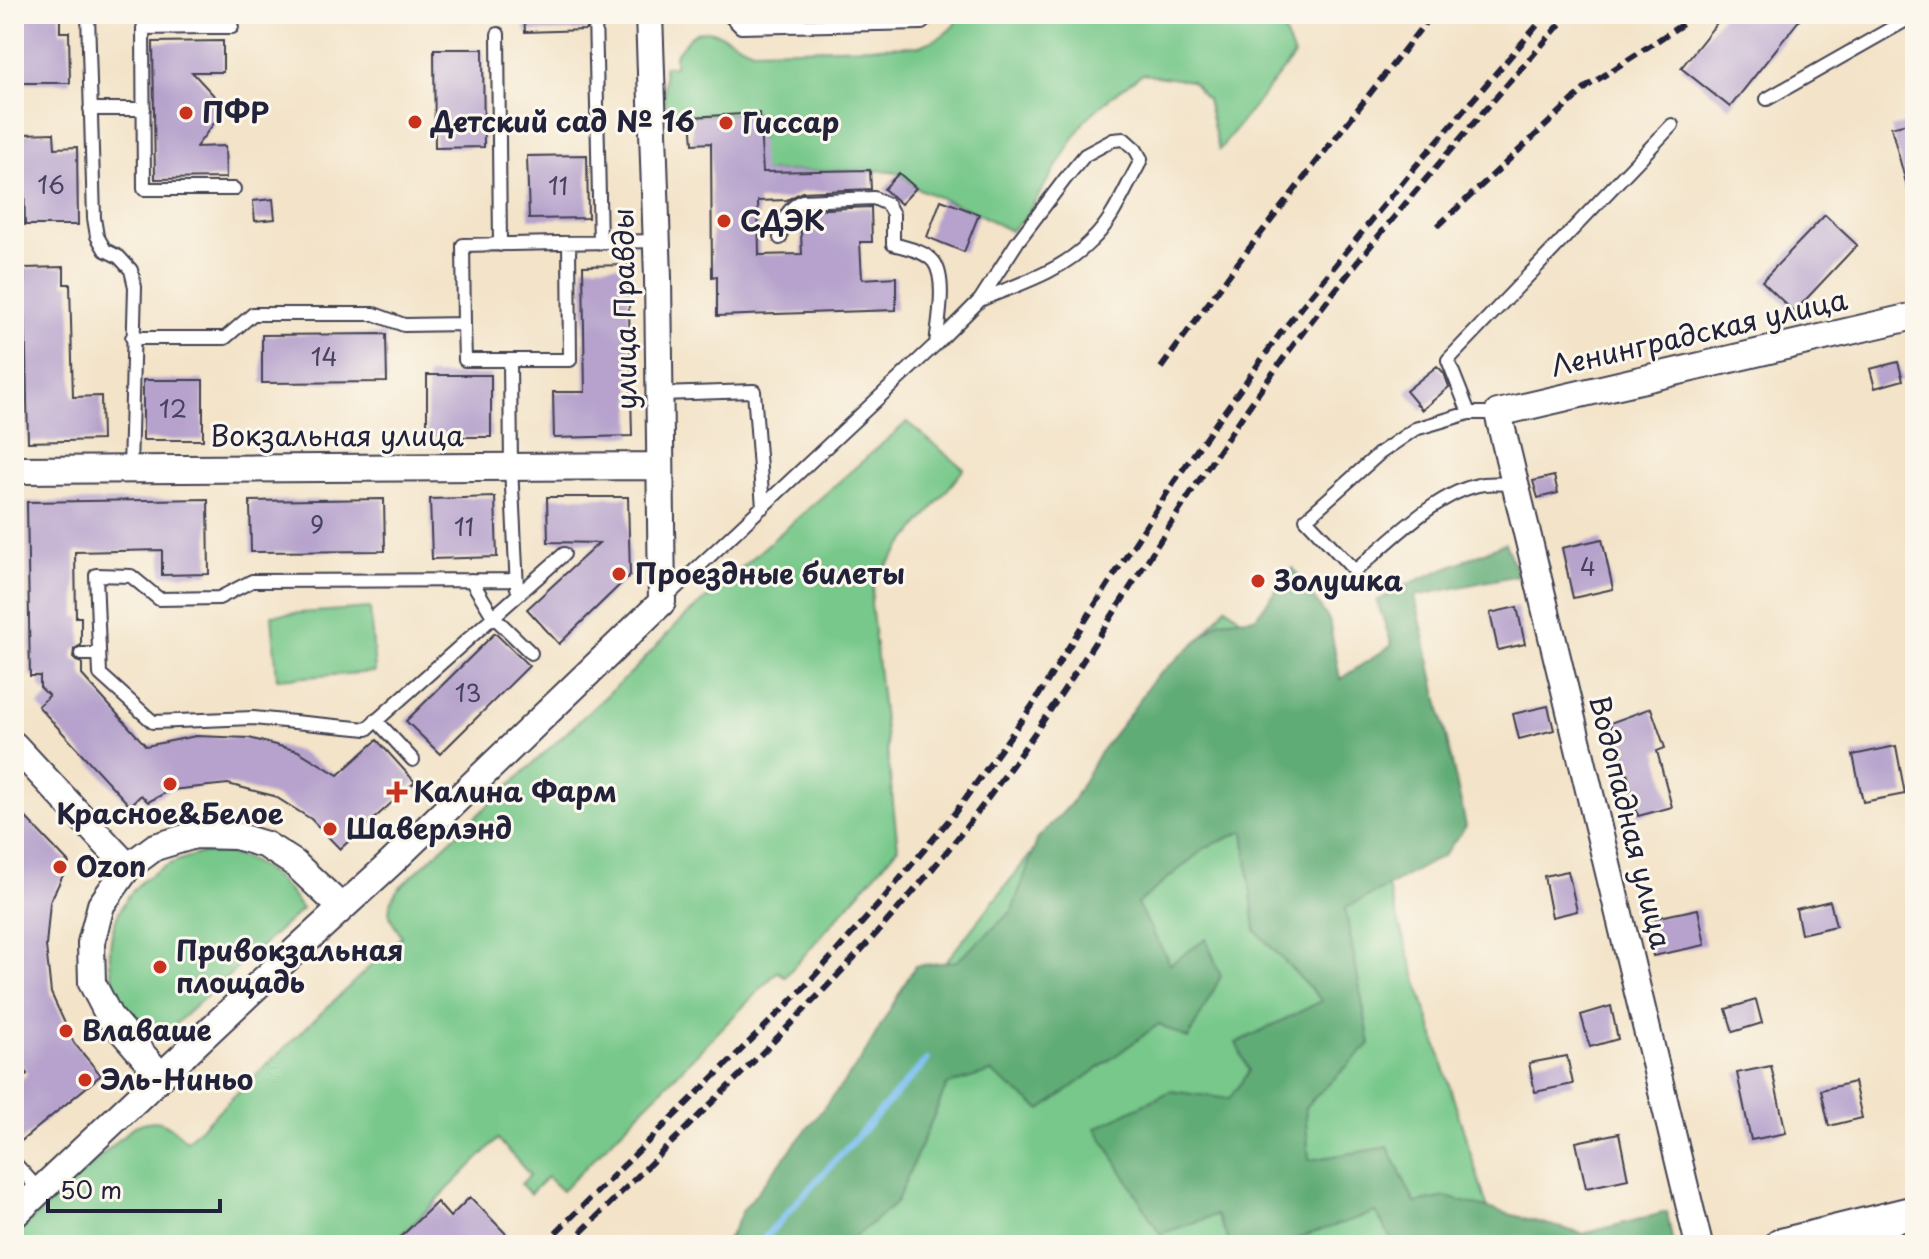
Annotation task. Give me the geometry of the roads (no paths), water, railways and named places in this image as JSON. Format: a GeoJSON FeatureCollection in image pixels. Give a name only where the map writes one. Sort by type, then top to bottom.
{"type":"FeatureCollection","features":[{"type":"Feature","properties":{"kind":"street","name":"улица Правды"},"geometry":{"type":"LineString","coordinates":[[657,14],[656,241],[662,602]]}},
{"type":"Feature","properties":{"kind":"street","name":"Ленинградская улица"},"geometry":{"type":"LineString","coordinates":[[1498,413],[1915,316]]}},
{"type":"Feature","properties":{"kind":"street","name":"Водопадная улица"},"geometry":{"type":"LineString","coordinates":[[1498,413],[1699,1245]]}},
{"type":"Feature","properties":{"kind":"street","name":"Вокзальная улица"},"geometry":{"type":"LineString","coordinates":[[14,470],[660,466]]}},
{"type":"Feature","properties":{"kind":"street"},"geometry":{"type":"LineString","coordinates":[[14,1215],[662,602]]}},
{"type":"Feature","properties":{"kind":"street"},"geometry":{"type":"LineString","coordinates":[[14,745],[128,867]]}},
{"type":"Feature","properties":{"kind":"street"},"geometry":{"type":"LineString","coordinates":[[161,1076],[109,1016],[92,983],[91,943],[101,905],[128,867],[155,847],[195,835],[236,836],[266,845],[294,863],[342,908]]}},
{"type":"Feature","properties":{"kind":"street"},"geometry":{"type":"LineString","coordinates":[[1781,1245],[1915,1212]]}},
{"type":"Feature","properties":{"kind":"lane"},"geometry":{"type":"LineString","coordinates":[[88,14],[97,236],[105,250],[119,257],[131,270],[135,287],[130,469]]}},
{"type":"Feature","properties":{"kind":"lane"},"geometry":{"type":"LineString","coordinates":[[595,14],[600,243]]}},
{"type":"Feature","properties":{"kind":"lane"},"geometry":{"type":"LineString","coordinates":[[728,14],[741,27],[922,23],[930,14]]}},
{"type":"Feature","properties":{"kind":"lane"},"geometry":{"type":"LineString","coordinates":[[1767,99],[1915,15]]}},
{"type":"Feature","properties":{"kind":"lane"},"geometry":{"type":"LineString","coordinates":[[232,27],[204,21],[143,28],[144,189],[234,189]]}},
{"type":"Feature","properties":{"kind":"lane"},"geometry":{"type":"LineString","coordinates":[[498,34],[500,245]]}},
{"type":"Feature","properties":{"kind":"lane"},"geometry":{"type":"LineString","coordinates":[[90,109],[144,109]]}},
{"type":"Feature","properties":{"kind":"lane"},"geometry":{"type":"LineString","coordinates":[[1469,413],[1448,360],[1672,125]]}},
{"type":"Feature","properties":{"kind":"lane"},"geometry":{"type":"LineString","coordinates":[[662,602],[980,300],[1018,241],[1085,155],[1113,140],[1124,139],[1136,150],[1141,159],[1138,166],[1093,240],[1059,267],[980,300]]}},
{"type":"Feature","properties":{"kind":"lane"},"geometry":{"type":"LineString","coordinates":[[780,238],[784,217],[795,204],[802,201],[874,198],[887,204],[893,214],[893,244],[917,251],[934,262],[940,281],[936,344]]}},
{"type":"Feature","properties":{"kind":"lane"},"geometry":{"type":"LineString","coordinates":[[569,243],[570,360],[465,360],[463,245],[656,241]]}},
{"type":"Feature","properties":{"kind":"lane"},"geometry":{"type":"LineString","coordinates":[[132,338],[225,338],[253,314],[374,314],[404,325],[464,324]]}},
{"type":"Feature","properties":{"kind":"lane"},"geometry":{"type":"LineString","coordinates":[[510,360],[517,595]]}},
{"type":"Feature","properties":{"kind":"lane"},"geometry":{"type":"LineString","coordinates":[[660,394],[754,391],[763,507]]}},
{"type":"Feature","properties":{"kind":"lane"},"geometry":{"type":"LineString","coordinates":[[1498,413],[1469,413],[1415,429],[1380,453],[1306,519],[1355,571],[1449,495],[1483,484],[1516,484]]}},
{"type":"Feature","properties":{"kind":"lane"},"geometry":{"type":"LineString","coordinates":[[516,580],[252,581],[219,598],[159,599],[131,576],[96,575],[100,674],[153,722],[253,718],[367,729],[564,554]]}},
{"type":"Feature","properties":{"kind":"lane"},"geometry":{"type":"LineString","coordinates":[[471,580],[493,616],[531,653]]}},
{"type":"Feature","properties":{"kind":"lane"},"geometry":{"type":"LineString","coordinates":[[81,654],[99,654]]}},
{"type":"Feature","properties":{"kind":"lane"},"geometry":{"type":"LineString","coordinates":[[376,720],[413,760]]}},
{"type":"Feature","properties":{"kind":"lane"},"geometry":{"type":"LineString","coordinates":[[14,1162],[40,1191]]}},
{"type":"Feature","properties":{"kind":"waterway"},"geometry":{"type":"LineString","coordinates":[[758,1245],[927,1060]]}},
{"type":"Feature","properties":{"kind":"railway"},"geometry":{"type":"LineString","coordinates":[[1161,368],[1237,264],[1432,14]]}},
{"type":"Feature","properties":{"kind":"railway"},"geometry":{"type":"LineString","coordinates":[[543,1245],[800,992],[954,814],[1032,706],[1174,482],[1282,331],[1414,168],[1547,14]]}},
{"type":"Feature","properties":{"kind":"railway"},"geometry":{"type":"LineString","coordinates":[[568,1245],[829,984],[943,856],[1045,718],[1219,451],[1291,348],[1407,202],[1569,14]]}},
{"type":"Feature","properties":{"kind":"railway"},"geometry":{"type":"LineString","coordinates":[[1438,226],[1588,86],[1698,14]]}},
{"type":"Feature","properties":{"kind":"place","name":"ПФР"},"geometry":{"type":"Point","coordinates":[186,113]}},
{"type":"Feature","properties":{"kind":"place","name":"Детский сад № 16"},"geometry":{"type":"Point","coordinates":[415,122]}},
{"type":"Feature","properties":{"kind":"place","name":"Гиссар"},"geometry":{"type":"Point","coordinates":[726,123]}},
{"type":"Feature","properties":{"kind":"place","name":"СДЭК"},"geometry":{"type":"Point","coordinates":[724,221]}},
{"type":"Feature","properties":{"kind":"place","name":"Проездные билеты"},"geometry":{"type":"Point","coordinates":[619,574]}},
{"type":"Feature","properties":{"kind":"place","name":"Золушка"},"geometry":{"type":"Point","coordinates":[1258,581]}},
{"type":"Feature","properties":{"kind":"place","name":"Красное&Белое"},"geometry":{"type":"Point","coordinates":[170,784]}},
{"type":"Feature","properties":{"kind":"place","name":"Калина Фарм"},"geometry":{"type":"Point","coordinates":[397,792]}},
{"type":"Feature","properties":{"kind":"place","name":"Шаверлэнд"},"geometry":{"type":"Point","coordinates":[330,829]}},
{"type":"Feature","properties":{"kind":"place","name":"Ozon"},"geometry":{"type":"Point","coordinates":[60,867]}},
{"type":"Feature","properties":{"kind":"place","name":"Привокзальная площадь"},"geometry":{"type":"Point","coordinates":[160,967]}},
{"type":"Feature","properties":{"kind":"place","name":"Влаваше"},"geometry":{"type":"Point","coordinates":[66,1031]}},
{"type":"Feature","properties":{"kind":"place","name":"Эль-Ниньо"},"geometry":{"type":"Point","coordinates":[85,1080]}}]}
